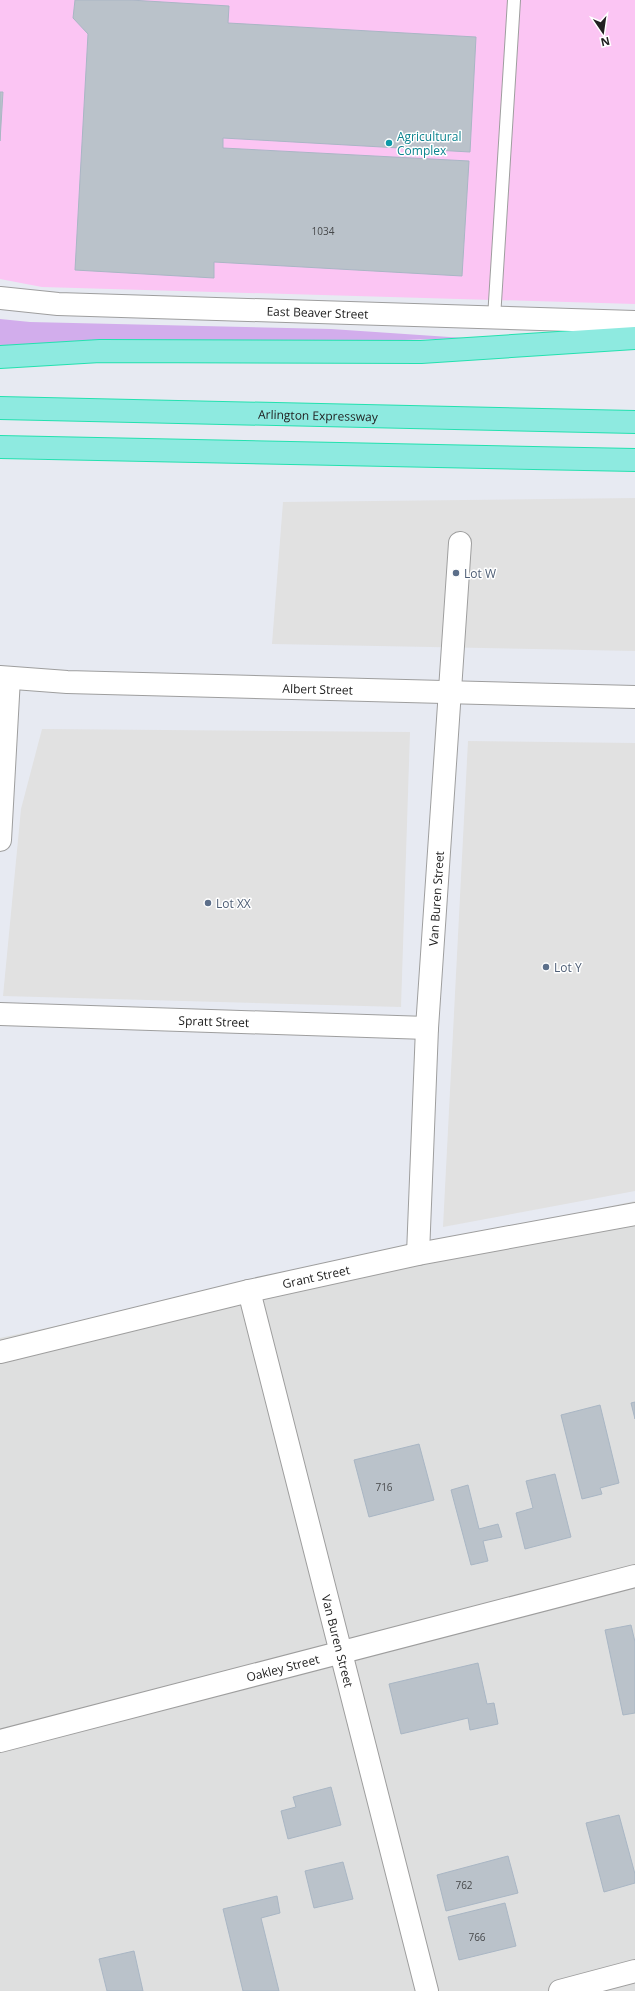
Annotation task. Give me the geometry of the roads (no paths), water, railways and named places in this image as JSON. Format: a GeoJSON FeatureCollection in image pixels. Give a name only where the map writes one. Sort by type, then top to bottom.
{"type":"FeatureCollection","features":[{"type":"Feature","properties":{"kind":"highway"},"geometry":{"type":"LineString","coordinates":[[0,357],[100,351],[420,352],[635,338]]}},
{"type":"Feature","properties":{"kind":"highway","name":"Arlington Expressway"},"geometry":{"type":"LineString","coordinates":[[0,408],[635,422]]}},
{"type":"Feature","properties":{"kind":"highway"},"geometry":{"type":"LineString","coordinates":[[0,447],[635,460]]}},
{"type":"Feature","properties":{"kind":"street","name":"East Beaver Street"},"geometry":{"type":"LineString","coordinates":[[0,298],[58,304],[635,322]]}},
{"type":"Feature","properties":{"kind":"street","name":"Van Buren Street"},"geometry":{"type":"LineString","coordinates":[[418,1254],[427,1028],[460,543]]}},
{"type":"Feature","properties":{"kind":"street","name":"Albert Street"},"geometry":{"type":"LineString","coordinates":[[4,678],[67,682],[635,697]]}},
{"type":"Feature","properties":{"kind":"street"},"geometry":{"type":"LineString","coordinates":[[0,840],[4,678]]}},
{"type":"Feature","properties":{"kind":"street","name":"Spratt Street"},"geometry":{"type":"LineString","coordinates":[[0,1014],[427,1028]]}},
{"type":"Feature","properties":{"kind":"street","name":"Grant Street"},"geometry":{"type":"LineString","coordinates":[[0,1352],[249,1291],[418,1254],[635,1214]]}},
{"type":"Feature","properties":{"kind":"street","name":"Van Buren Street"},"geometry":{"type":"LineString","coordinates":[[249,1291],[342,1651],[427,1991]]}},
{"type":"Feature","properties":{"kind":"street","name":"Oakley Street"},"geometry":{"type":"LineString","coordinates":[[0,1741],[635,1576]]}},
{"type":"Feature","properties":{"kind":"street"},"geometry":{"type":"LineString","coordinates":[[560,1991],[635,1971]]}},
{"type":"Feature","properties":{"kind":"lane"},"geometry":{"type":"LineString","coordinates":[[494,318],[514,0]]}},
{"type":"Feature","properties":{"kind":"place","name":"Agricultural Complex"},"geometry":{"type":"Point","coordinates":[389,143]}},
{"type":"Feature","properties":{"kind":"place","name":"Lot W"},"geometry":{"type":"Point","coordinates":[456,573]}},
{"type":"Feature","properties":{"kind":"place","name":"Lot XX"},"geometry":{"type":"Point","coordinates":[208,903]}},
{"type":"Feature","properties":{"kind":"place","name":"Lot Y"},"geometry":{"type":"Point","coordinates":[546,967]}}]}
